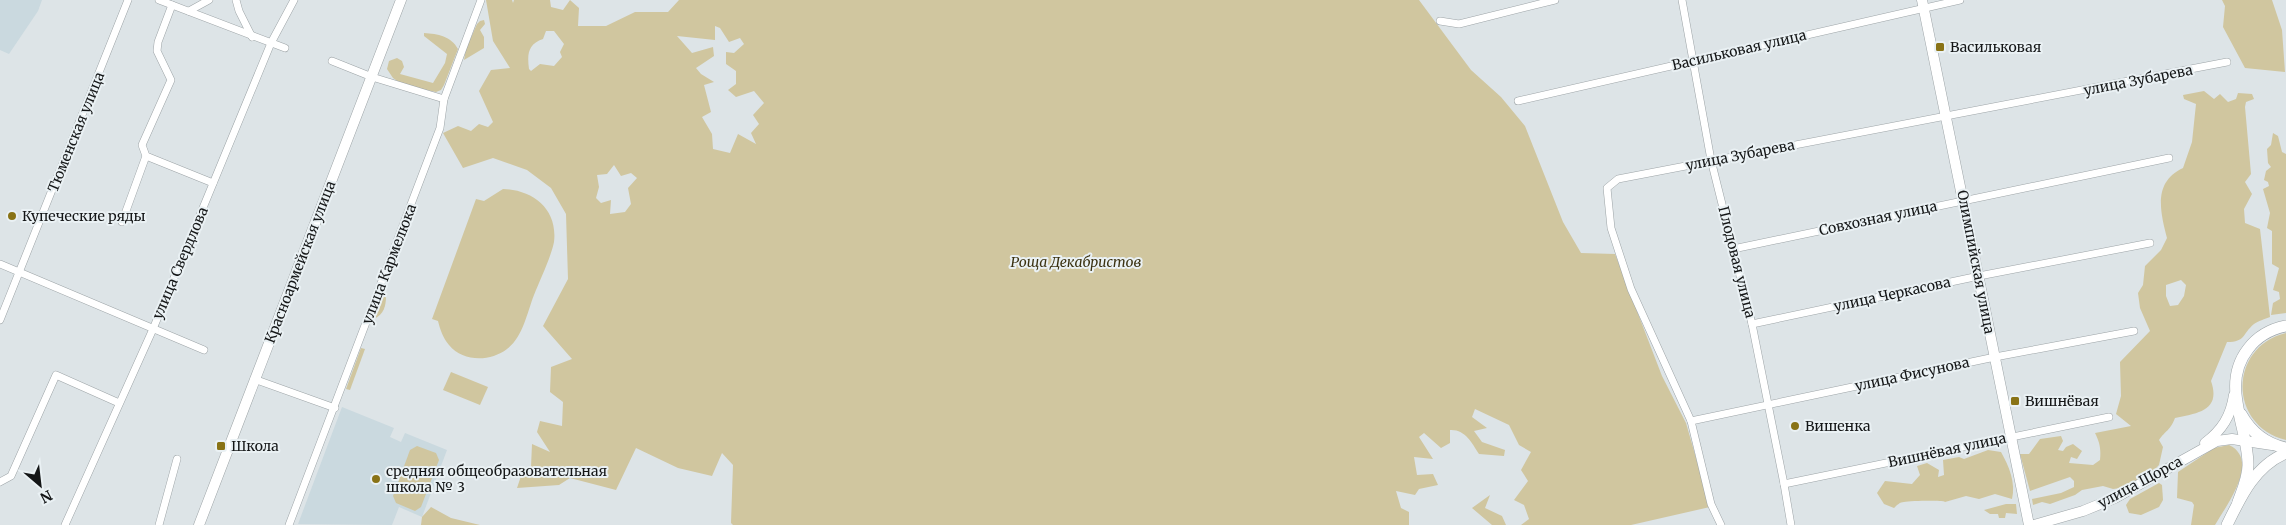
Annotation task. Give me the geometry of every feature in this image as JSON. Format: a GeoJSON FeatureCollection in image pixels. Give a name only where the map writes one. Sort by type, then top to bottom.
{"type":"FeatureCollection","features":[{"type":"Feature","properties":{"kind":"main road","name":"Красноармейская улица"},"geometry":{"type":"LineString","coordinates":[[199,525],[402,0]]}},
{"type":"Feature","properties":{"kind":"main road","name":"Олимпийская улица"},"geometry":{"type":"LineString","coordinates":[[1923,4],[2028,525]]}},
{"type":"Feature","properties":{"kind":"main road"},"geometry":{"type":"LineString","coordinates":[[2189,456],[2223,426],[2231,411],[2239,366],[2250,347],[2267,332],[2285,326]]}},
{"type":"Feature","properties":{"kind":"main road"},"geometry":{"type":"LineString","coordinates":[[2227,525],[2238,502],[2248,466],[2235,382]]}},
{"type":"Feature","properties":{"kind":"main road"},"geometry":{"type":"LineString","coordinates":[[2237,404],[2243,418],[2252,430],[2283,449]]}},
{"type":"Feature","properties":{"kind":"main road"},"geometry":{"type":"LineString","coordinates":[[2189,456],[2217,441],[2232,439],[2283,449]]}},
{"type":"Feature","properties":{"kind":"main road"},"geometry":{"type":"LineString","coordinates":[[2238,502],[2264,466],[2283,449]]}},
{"type":"Feature","properties":{"kind":"main road","name":"улица Щорса"},"geometry":{"type":"LineString","coordinates":[[2034,525],[2083,511],[2115,498],[2189,456]]}},
{"type":"Feature","properties":{"kind":"street","name":"Тюменская улица"},"geometry":{"type":"LineString","coordinates":[[0,320],[128,0]]}},
{"type":"Feature","properties":{"kind":"street"},"geometry":{"type":"LineString","coordinates":[[159,0],[285,48]]}},
{"type":"Feature","properties":{"kind":"street"},"geometry":{"type":"LineString","coordinates":[[188,10],[209,0]]}},
{"type":"Feature","properties":{"kind":"street"},"geometry":{"type":"LineString","coordinates":[[236,0],[239,11],[252,37]]}},
{"type":"Feature","properties":{"kind":"street","name":"улица Свердлова"},"geometry":{"type":"LineString","coordinates":[[65,525],[153,329],[271,43],[294,0]]}},
{"type":"Feature","properties":{"kind":"street","name":"улица Кармелюка"},"geometry":{"type":"LineString","coordinates":[[289,525],[440,128],[444,99],[481,0]]}},
{"type":"Feature","properties":{"kind":"street"},"geometry":{"type":"LineString","coordinates":[[1440,21],[1459,24],[1555,0]]}},
{"type":"Feature","properties":{"kind":"street","name":"Плодовая улица"},"geometry":{"type":"LineString","coordinates":[[1682,0],[1711,160],[1752,324],[1791,525]]}},
{"type":"Feature","properties":{"kind":"street","name":"Васильковая улица"},"geometry":{"type":"LineString","coordinates":[[1518,101],[1923,4],[1960,0]]}},
{"type":"Feature","properties":{"kind":"street"},"geometry":{"type":"LineString","coordinates":[[122,222],[146,156],[142,146],[171,80],[157,51],[158,42],[172,5]]}},
{"type":"Feature","properties":{"kind":"street"},"geometry":{"type":"LineString","coordinates":[[332,61],[372,77],[444,99]]}},
{"type":"Feature","properties":{"kind":"street","name":"улица Зубарева"},"geometry":{"type":"LineString","coordinates":[[1721,525],[1711,504],[1691,420],[1631,289],[1612,228],[1607,188],[1618,179],[1711,160],[1946,117],[2227,62]]}},
{"type":"Feature","properties":{"kind":"street"},"geometry":{"type":"LineString","coordinates":[[146,156],[213,183]]}},
{"type":"Feature","properties":{"kind":"street","name":"Совхозная улица"},"geometry":{"type":"LineString","coordinates":[[1734,248],[2169,158]]}},
{"type":"Feature","properties":{"kind":"street","name":"улица Черкасова"},"geometry":{"type":"LineString","coordinates":[[1752,324],[2150,242]]}},
{"type":"Feature","properties":{"kind":"street"},"geometry":{"type":"LineString","coordinates":[[0,264],[204,350]]}},
{"type":"Feature","properties":{"kind":"street","name":"улица Фисунова"},"geometry":{"type":"LineString","coordinates":[[1691,420],[1994,357],[2134,331]]}},
{"type":"Feature","properties":{"kind":"street"},"geometry":{"type":"LineString","coordinates":[[0,482],[11,476],[56,375],[120,403]]}},
{"type":"Feature","properties":{"kind":"street"},"geometry":{"type":"LineString","coordinates":[[254,379],[334,408]]}},
{"type":"Feature","properties":{"kind":"street","name":"Вишнёвая улица"},"geometry":{"type":"LineString","coordinates":[[1784,484],[2109,417]]}},
{"type":"Feature","properties":{"kind":"street"},"geometry":{"type":"LineString","coordinates":[[159,525],[177,459]]}},
{"type":"Feature","properties":{"kind":"shaded area"},"geometry":{"type":"Polygon","coordinates":[[[0,0],[42,0],[38,11],[9,54],[0,50],[0,0]]]}},
{"type":"Feature","properties":{"kind":"shaded area","name":"средняя общеобразовательная школа № 3"},"geometry":{"type":"Polygon","coordinates":[[[342,407],[394,428],[390,437],[401,442],[405,433],[447,450],[422,517],[399,507],[392,525],[298,524],[342,407]]]}},
{"type":"Feature","properties":{"kind":"green space","name":"Роща Декабристов"},"geometry":{"type":"Polygon","coordinates":[[[486,0],[512,0],[513,3],[514,0],[550,0],[551,7],[563,10],[570,0],[579,8],[578,26],[606,26],[635,12],[668,12],[679,0],[1419,0],[1471,70],[1501,97],[1525,126],[1563,222],[1581,253],[1615,254],[1662,376],[1686,423],[1710,507],[1631,525],[1521,525],[1529,519],[1524,505],[1514,500],[1528,481],[1521,470],[1531,452],[1519,445],[1509,425],[1475,409],[1472,417],[1487,428],[1474,431],[1482,442],[1505,450],[1504,456],[1479,454],[1464,434],[1455,430],[1450,430],[1450,443],[1441,448],[1424,433],[1419,437],[1433,459],[1414,457],[1417,475],[1433,474],[1438,485],[1419,489],[1415,495],[1396,491],[1401,508],[1409,512],[1409,525],[733,525],[731,523],[733,465],[722,453],[712,476],[678,468],[636,448],[616,490],[570,478],[559,485],[517,488],[522,473],[531,467],[532,444],[550,452],[537,432],[540,421],[562,426],[563,402],[550,392],[551,367],[572,359],[543,326],[568,279],[566,214],[551,188],[527,170],[493,158],[463,168],[443,133],[458,126],[471,131],[479,124],[488,127],[493,122],[479,91],[491,70],[510,68],[493,41],[486,0]],[[715,26],[715,40],[677,36],[692,53],[713,47],[714,56],[696,68],[701,74],[714,82],[704,85],[711,112],[702,117],[712,134],[713,149],[730,153],[738,134],[756,144],[751,133],[759,124],[753,115],[764,103],[754,91],[736,97],[728,90],[736,84],[736,71],[726,64],[726,52],[734,53],[744,44],[740,38],[729,42],[720,28],[715,26]],[[546,31],[543,39],[531,47],[528,64],[531,71],[540,64],[554,66],[562,57],[560,52],[564,44],[554,31],[546,31]],[[614,165],[607,174],[597,175],[599,187],[596,198],[601,203],[611,200],[610,214],[625,212],[631,204],[628,188],[637,178],[631,173],[621,176],[614,165]]]}},
{"type":"Feature","properties":{"kind":"green space"},"geometry":{"type":"Polygon","coordinates":[[[2222,0],[2272,0],[2282,30],[2285,72],[2245,68],[2223,27],[2225,6],[2222,0]]]}},
{"type":"Feature","properties":{"kind":"green space"},"geometry":{"type":"Polygon","coordinates":[[[484,20],[485,24],[480,30],[484,37],[484,48],[464,60],[466,49],[477,24],[484,20]]]}},
{"type":"Feature","properties":{"kind":"green space"},"geometry":{"type":"Polygon","coordinates":[[[424,33],[448,38],[458,49],[444,85],[441,90],[436,92],[403,85],[393,78],[387,69],[389,61],[397,58],[402,61],[404,67],[400,74],[433,83],[445,63],[447,54],[424,36],[424,33]]]}},
{"type":"Feature","properties":{"kind":"green space"},"geometry":{"type":"Polygon","coordinates":[[[2204,91],[2214,99],[2220,94],[2228,102],[2236,99],[2238,93],[2252,94],[2254,99],[2246,102],[2245,107],[2251,174],[2245,182],[2252,194],[2244,209],[2245,223],[2260,229],[2270,317],[2254,324],[2238,341],[2227,342],[2211,381],[2213,398],[2210,404],[2200,412],[2175,418],[2170,428],[2159,440],[2163,447],[2159,465],[2149,475],[2121,488],[2113,489],[2103,486],[2082,490],[2075,495],[2050,504],[2042,502],[2033,505],[2032,499],[2061,493],[2074,487],[2074,481],[2070,477],[2030,491],[2020,454],[2029,454],[2040,439],[2061,436],[2063,441],[2058,450],[2063,451],[2066,447],[2073,444],[2082,451],[2077,459],[2071,457],[2069,463],[2093,465],[2100,460],[2100,446],[2095,433],[2131,426],[2116,414],[2121,396],[2120,362],[2150,331],[2140,308],[2138,293],[2143,285],[2145,266],[2161,250],[2167,238],[2161,208],[2163,189],[2173,174],[2183,168],[2192,142],[2196,104],[2184,99],[2183,95],[2204,91]],[[2181,280],[2166,285],[2166,296],[2170,306],[2178,305],[2184,296],[2186,285],[2181,280]]]}},
{"type":"Feature","properties":{"kind":"green space"},"geometry":{"type":"Polygon","coordinates":[[[2273,133],[2278,136],[2282,152],[2286,154],[2286,313],[2271,315],[2273,303],[2280,299],[2279,292],[2273,290],[2279,268],[2272,264],[2272,231],[2267,228],[2270,213],[2263,189],[2269,186],[2268,182],[2264,180],[2266,171],[2271,167],[2268,163],[2267,149],[2271,145],[2273,133]]]}},
{"type":"Feature","properties":{"kind":"green space"},"geometry":{"type":"Polygon","coordinates":[[[503,189],[524,193],[541,203],[548,211],[552,220],[554,242],[517,338],[507,349],[493,356],[485,358],[469,357],[455,351],[449,345],[438,321],[432,319],[476,199],[484,201],[503,189]]]}},
{"type":"Feature","properties":{"kind":"green space"},"geometry":{"type":"Polygon","coordinates":[[[381,293],[386,296],[385,306],[380,315],[374,319],[373,313],[381,293]]]}},
{"type":"Feature","properties":{"kind":"green space"},"geometry":{"type":"Polygon","coordinates":[[[2286,333],[2286,440],[2267,432],[2253,419],[2245,404],[2242,387],[2245,369],[2253,354],[2267,341],[2286,333]]]}},
{"type":"Feature","properties":{"kind":"green space"},"geometry":{"type":"Polygon","coordinates":[[[361,348],[365,349],[350,390],[346,389],[361,348]]]}},
{"type":"Feature","properties":{"kind":"green space"},"geometry":{"type":"Polygon","coordinates":[[[451,372],[488,387],[480,405],[443,390],[451,372]]]}},
{"type":"Feature","properties":{"kind":"green space"},"geometry":{"type":"Polygon","coordinates":[[[2229,445],[2238,452],[2242,461],[2242,472],[2233,495],[2215,525],[2191,525],[2194,505],[2192,502],[2177,498],[2178,472],[2214,448],[2229,445]]]}},
{"type":"Feature","properties":{"kind":"green space"},"geometry":{"type":"Polygon","coordinates":[[[417,446],[436,453],[439,460],[421,507],[415,511],[396,503],[393,496],[410,450],[417,446]]]}},
{"type":"Feature","properties":{"kind":"green space"},"geometry":{"type":"Polygon","coordinates":[[[1988,450],[2001,452],[2004,457],[2012,481],[2012,499],[1995,494],[1979,499],[1966,496],[1945,502],[1903,502],[1894,508],[1884,504],[1877,493],[1885,481],[1912,484],[1920,475],[1917,466],[1927,463],[1939,470],[1938,477],[1944,475],[1943,460],[1959,457],[1964,459],[1988,450]]]}},
{"type":"Feature","properties":{"kind":"green space"},"geometry":{"type":"Polygon","coordinates":[[[2159,483],[2162,485],[2163,500],[2159,507],[2141,515],[2129,513],[2126,505],[2130,499],[2159,483]]]}},
{"type":"Feature","properties":{"kind":"green space"},"geometry":{"type":"Polygon","coordinates":[[[1490,495],[1485,508],[1502,516],[1506,525],[1492,525],[1472,508],[1490,495]]]}},
{"type":"Feature","properties":{"kind":"green space"},"geometry":{"type":"Polygon","coordinates":[[[2006,504],[2016,504],[2017,514],[2006,513],[2005,518],[1999,518],[1998,514],[1990,514],[1984,510],[2006,504]]]}},
{"type":"Feature","properties":{"kind":"green space"},"geometry":{"type":"Polygon","coordinates":[[[431,507],[451,518],[480,525],[421,525],[422,517],[431,507]]]}},
{"type":"Feature","properties":{"kind":"place","name":"Васильковая"},"geometry":{"type":"Point","coordinates":[1940,47]}},
{"type":"Feature","properties":{"kind":"place","name":"Купеческие ряды"},"geometry":{"type":"Point","coordinates":[12,216]}},
{"type":"Feature","properties":{"kind":"place","name":"Вишнёвая"},"geometry":{"type":"Point","coordinates":[2015,401]}},
{"type":"Feature","properties":{"kind":"place","name":"Вишенка"},"geometry":{"type":"Point","coordinates":[1795,426]}},
{"type":"Feature","properties":{"kind":"place","name":"Школа"},"geometry":{"type":"Point","coordinates":[221,446]}},
{"type":"Feature","properties":{"kind":"place","name":"средняя общеобразовательная школа № 3"},"geometry":{"type":"Point","coordinates":[376,479]}}]}
